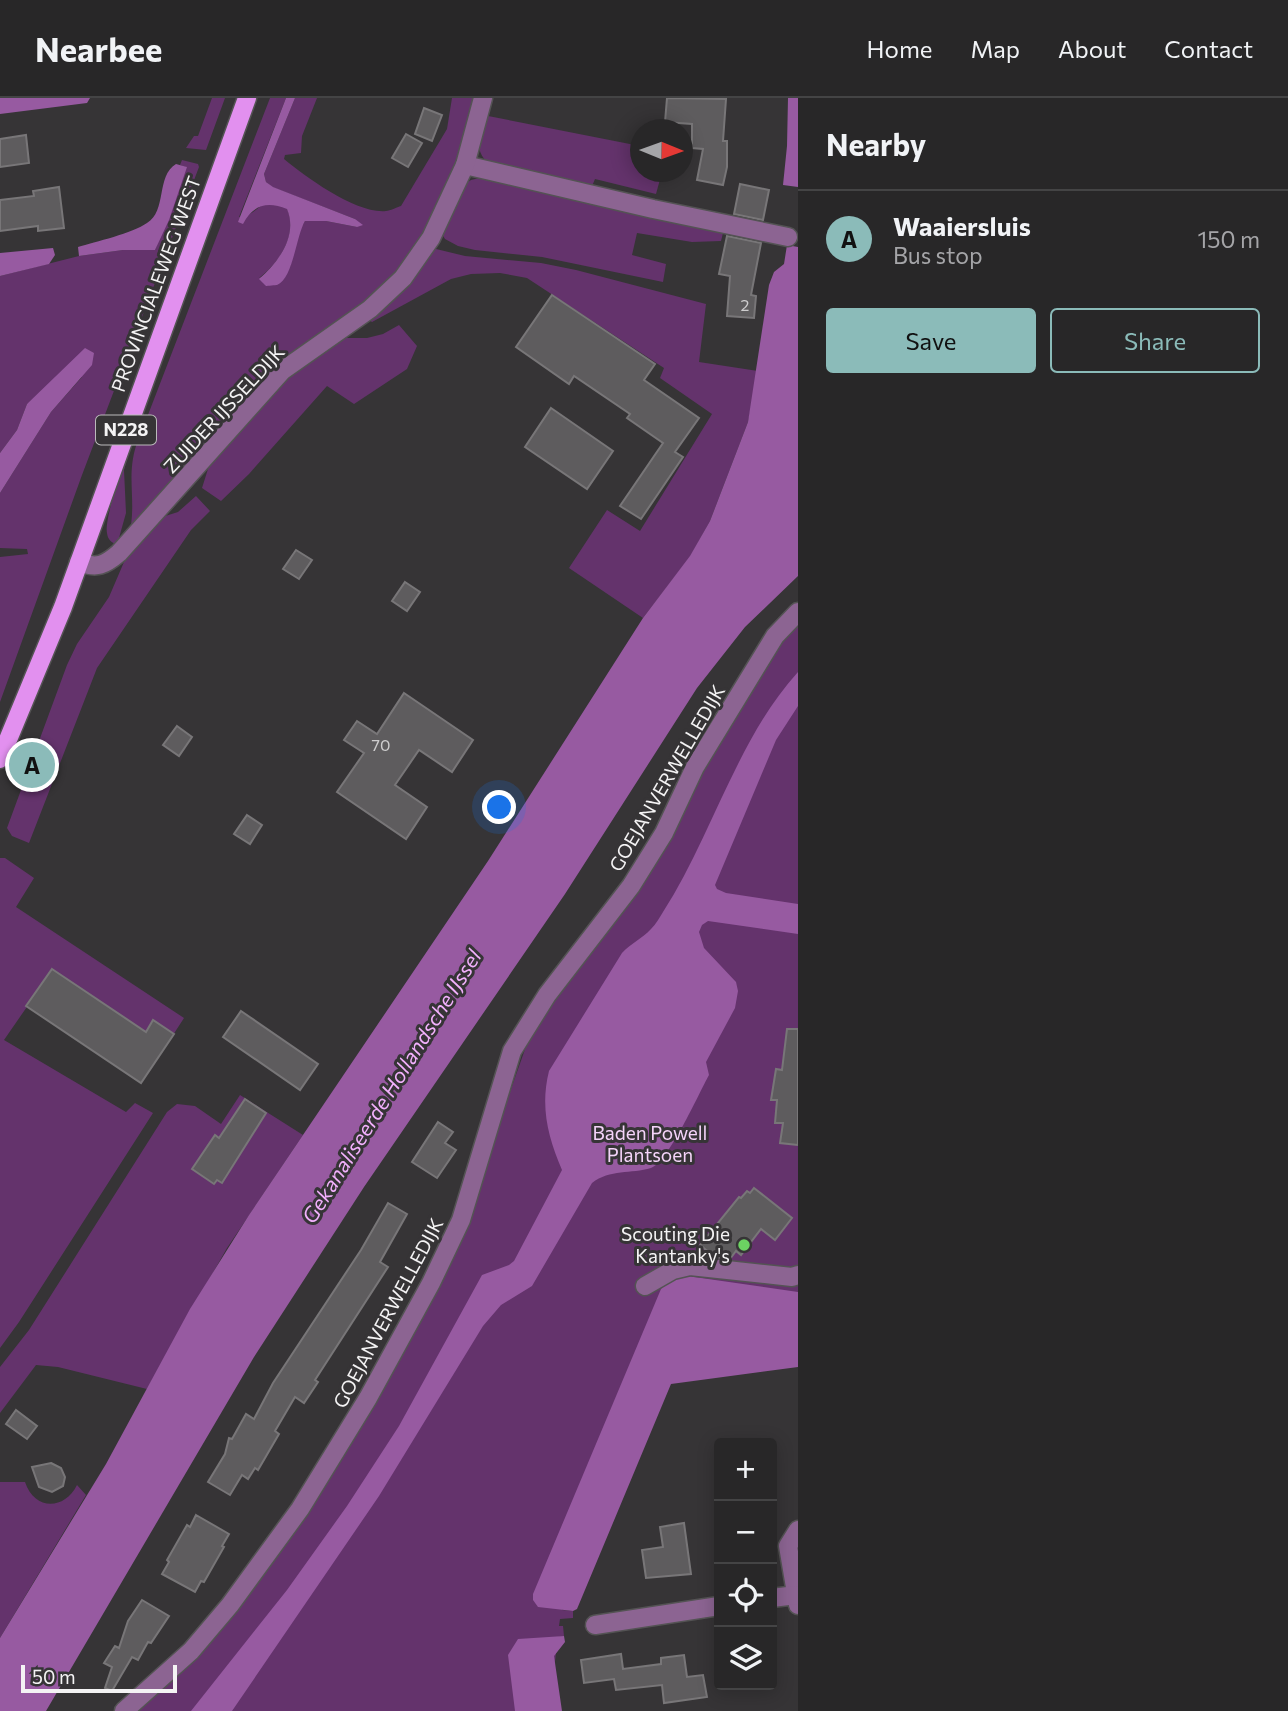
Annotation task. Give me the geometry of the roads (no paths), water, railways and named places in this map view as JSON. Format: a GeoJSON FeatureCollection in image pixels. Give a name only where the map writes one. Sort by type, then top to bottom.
{"type":"FeatureCollection","features":[{"type":"Feature","properties":{"kind":"main road","name":"PROVINCIALEWEG WEST"},"geometry":{"type":"LineString","coordinates":[[0,759],[63,607],[247,98]]}},
{"type":"Feature","properties":{"kind":"street","name":"ZUIDER IJSSELDIJK"},"geometry":{"type":"LineString","coordinates":[[79,562],[94,568],[107,563],[119,553],[282,371],[370,309],[403,278],[431,238],[465,165],[483,98]]}},
{"type":"Feature","properties":{"kind":"street"},"geometry":{"type":"LineString","coordinates":[[465,165],[788,237]]}},
{"type":"Feature","properties":{"kind":"street","name":"GOEJANVERWELLEDIJK"},"geometry":{"type":"LineString","coordinates":[[124,1711],[191,1651],[230,1605],[300,1509],[361,1409],[431,1283],[461,1220],[512,1051],[547,995],[631,886],[664,833],[695,767],[775,636],[798,612]]}},
{"type":"Feature","properties":{"kind":"street"},"geometry":{"type":"LineString","coordinates":[[645,1286],[673,1270],[690,1266],[792,1277],[798,1275]]}},
{"type":"Feature","properties":{"kind":"street"},"geometry":{"type":"LineString","coordinates":[[777,1598],[797,1600],[788,1546],[798,1530]]}},
{"type":"Feature","properties":{"kind":"street"},"geometry":{"type":"LineString","coordinates":[[594,1625],[714,1607]]}},
{"type":"Feature","properties":{"kind":"water"},"geometry":{"type":"Polygon","coordinates":[[[0,98],[90,98],[87,103],[0,114],[0,98]]]}},
{"type":"Feature","properties":{"kind":"water"},"geometry":{"type":"Polygon","coordinates":[[[286,98],[295,98],[264,174],[266,182],[355,219],[363,225],[357,227],[326,221],[305,221],[287,275],[277,285],[266,286],[259,279],[280,256],[288,238],[290,219],[287,209],[273,205],[261,206],[251,213],[243,224],[238,222],[286,98]]]}},
{"type":"Feature","properties":{"kind":"water"},"geometry":{"type":"Polygon","coordinates":[[[788,98],[798,98],[798,187],[783,185],[788,98]]]}},
{"type":"Feature","properties":{"kind":"water"},"geometry":{"type":"Polygon","coordinates":[[[176,164],[187,167],[169,220],[155,250],[123,250],[79,256],[78,247],[133,230],[153,218],[166,177],[176,164]]]}},
{"type":"Feature","properties":{"kind":"water","name":"Gekanaliseerde Hollandsche IJssel"},"geometry":{"type":"Polygon","coordinates":[[[787,245],[798,247],[798,576],[745,627],[697,688],[565,894],[364,1187],[254,1357],[46,1711],[0,1711],[0,1638],[106,1464],[190,1309],[249,1215],[488,861],[643,618],[690,556],[710,521],[748,422],[769,285],[774,272],[784,264],[787,245]]]}},
{"type":"Feature","properties":{"kind":"water"},"geometry":{"type":"Polygon","coordinates":[[[53,248],[55,255],[49,264],[0,276],[0,253],[53,248]]]}},
{"type":"Feature","properties":{"kind":"water"},"geometry":{"type":"Polygon","coordinates":[[[85,348],[94,353],[92,365],[51,412],[0,493],[0,453],[17,430],[27,404],[85,348]]]}},
{"type":"Feature","properties":{"kind":"water"},"geometry":{"type":"Polygon","coordinates":[[[798,672],[798,706],[776,740],[715,885],[726,893],[798,904],[798,934],[708,921],[702,925],[699,932],[704,948],[736,982],[738,991],[735,1008],[706,1062],[709,1075],[666,1154],[651,1168],[613,1174],[592,1183],[532,1286],[501,1305],[483,1326],[379,1496],[232,1711],[191,1711],[287,1590],[347,1506],[399,1426],[482,1275],[514,1261],[562,1170],[553,1146],[545,1109],[549,1071],[622,953],[655,925],[696,852],[741,757],[777,698],[798,672]]]}},
{"type":"Feature","properties":{"kind":"water"},"geometry":{"type":"Polygon","coordinates":[[[673,1274],[798,1292],[798,1367],[671,1384],[577,1609],[573,1611],[538,1607],[533,1600],[533,1594],[661,1289],[673,1274]]]}},
{"type":"Feature","properties":{"kind":"water"},"geometry":{"type":"Polygon","coordinates":[[[564,1636],[565,1642],[554,1656],[562,1711],[515,1711],[508,1655],[518,1639],[564,1636]]]}},
{"type":"Feature","properties":{"kind":"place","name":"Waaiersluis"},"geometry":{"type":"Point","coordinates":[32,765]}},
{"type":"Feature","properties":{"kind":"place","name":"Scouting Die Kantanky's"},"geometry":{"type":"Point","coordinates":[744,1245]}},
{"type":"Feature","properties":{"kind":"park label","name":"Baden Powell Plantsoen"},"geometry":{"type":"Point","coordinates":[650,1144]}}]}
